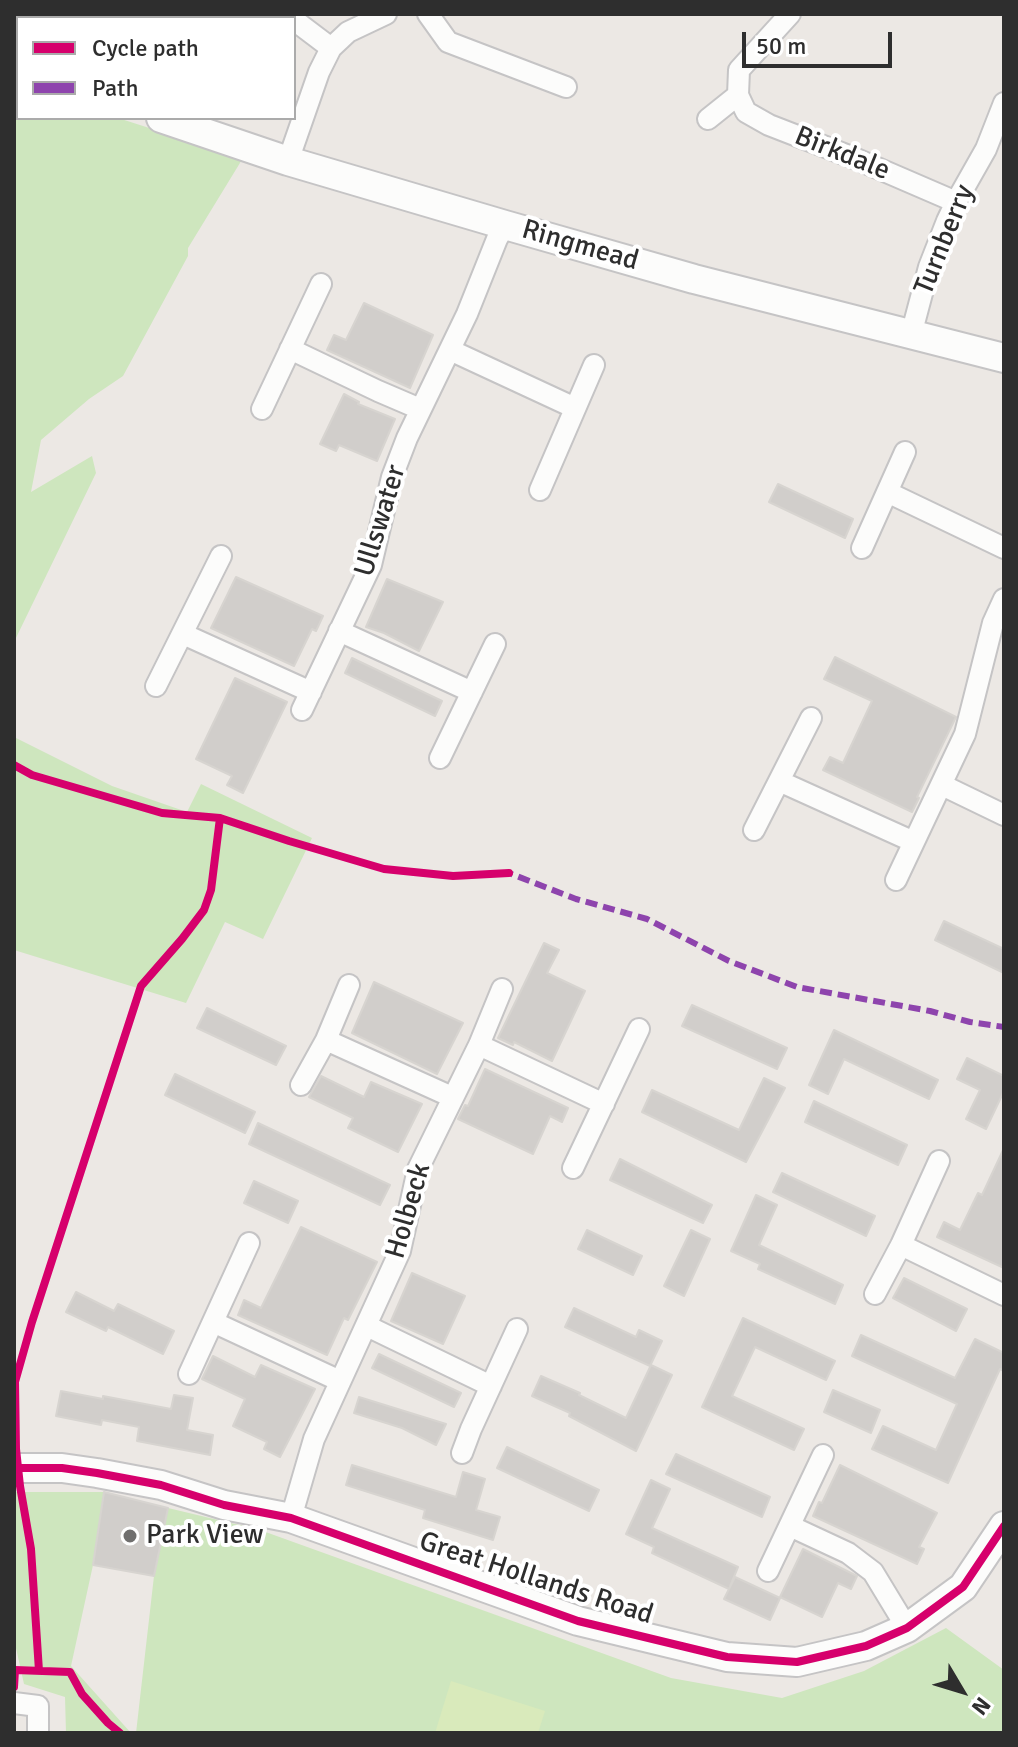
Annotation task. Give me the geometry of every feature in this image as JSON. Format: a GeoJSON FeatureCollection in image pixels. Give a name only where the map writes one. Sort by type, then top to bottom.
{"type":"FeatureCollection","features":[{"type":"Feature","properties":{"kind":"street"},"geometry":{"type":"LineString","coordinates":[[288,161],[319,72],[331,48],[348,32],[386,14]]}},
{"type":"Feature","properties":{"kind":"street"},"geometry":{"type":"LineString","coordinates":[[428,14],[448,42],[566,87]]}},
{"type":"Feature","properties":{"kind":"street"},"geometry":{"type":"LineString","coordinates":[[708,119],[738,95],[739,70],[790,14]]}},
{"type":"Feature","properties":{"kind":"street"},"geometry":{"type":"LineString","coordinates":[[296,22],[331,48]]}},
{"type":"Feature","properties":{"kind":"street","name":"Birkdale"},"geometry":{"type":"LineString","coordinates":[[738,95],[746,112],[769,125],[956,202]]}},
{"type":"Feature","properties":{"kind":"street","name":"Turnberry"},"geometry":{"type":"LineString","coordinates":[[911,335],[929,267],[956,202],[986,149],[1004,103]]}},
{"type":"Feature","properties":{"kind":"street","name":"Ringmead"},"geometry":{"type":"LineString","coordinates":[[167,120],[288,161],[694,279],[1004,358]]}},
{"type":"Feature","properties":{"kind":"street","name":"Ullswater"},"geometry":{"type":"LineString","coordinates":[[183,634],[307,701],[371,565],[392,477],[420,409],[467,314],[505,225]]}},
{"type":"Feature","properties":{"kind":"street"},"geometry":{"type":"LineString","coordinates":[[262,409],[321,284]]}},
{"type":"Feature","properties":{"kind":"street"},"geometry":{"type":"LineString","coordinates":[[290,349],[420,409]]}},
{"type":"Feature","properties":{"kind":"street"},"geometry":{"type":"LineString","coordinates":[[450,350],[575,408]]}},
{"type":"Feature","properties":{"kind":"street"},"geometry":{"type":"LineString","coordinates":[[540,490],[594,365]]}},
{"type":"Feature","properties":{"kind":"street"},"geometry":{"type":"LineString","coordinates":[[862,548],[905,452]]}},
{"type":"Feature","properties":{"kind":"street"},"geometry":{"type":"LineString","coordinates":[[887,492],[1004,548]]}},
{"type":"Feature","properties":{"kind":"street"},"geometry":{"type":"LineString","coordinates":[[156,686],[221,556]]}},
{"type":"Feature","properties":{"kind":"street"},"geometry":{"type":"LineString","coordinates":[[896,880],[965,734],[993,623],[1004,599]]}},
{"type":"Feature","properties":{"kind":"street"},"geometry":{"type":"LineString","coordinates":[[339,631],[472,692]]}},
{"type":"Feature","properties":{"kind":"street"},"geometry":{"type":"LineString","coordinates":[[440,758],[495,644]]}},
{"type":"Feature","properties":{"kind":"street"},"geometry":{"type":"LineString","coordinates":[[754,830],[811,718]]}},
{"type":"Feature","properties":{"kind":"street"},"geometry":{"type":"LineString","coordinates":[[779,781],[914,842]]}},
{"type":"Feature","properties":{"kind":"street"},"geometry":{"type":"LineString","coordinates":[[942,785],[1004,815]]}},
{"type":"Feature","properties":{"kind":"street"},"geometry":{"type":"LineString","coordinates":[[301,1085],[326,1040],[349,985]]}},
{"type":"Feature","properties":{"kind":"street","name":"Holbeck"},"geometry":{"type":"LineString","coordinates":[[291,1518],[314,1439],[400,1251],[418,1169],[479,1045],[502,989]]}},
{"type":"Feature","properties":{"kind":"street"},"geometry":{"type":"LineString","coordinates":[[573,1168],[639,1029]]}},
{"type":"Feature","properties":{"kind":"street"},"geometry":{"type":"LineString","coordinates":[[326,1040],[452,1097]]}},
{"type":"Feature","properties":{"kind":"street"},"geometry":{"type":"LineString","coordinates":[[479,1045],[604,1104]]}},
{"type":"Feature","properties":{"kind":"street"},"geometry":{"type":"LineString","coordinates":[[875,1294],[939,1161]]}},
{"type":"Feature","properties":{"kind":"street"},"geometry":{"type":"LineString","coordinates":[[189,1374],[249,1243]]}},
{"type":"Feature","properties":{"kind":"street"},"geometry":{"type":"LineString","coordinates":[[901,1245],[1004,1295]]}},
{"type":"Feature","properties":{"kind":"street"},"geometry":{"type":"LineString","coordinates":[[213,1322],[340,1381]]}},
{"type":"Feature","properties":{"kind":"street"},"geometry":{"type":"LineString","coordinates":[[367,1326],[491,1386]]}},
{"type":"Feature","properties":{"kind":"street"},"geometry":{"type":"LineString","coordinates":[[462,1453],[517,1329]]}},
{"type":"Feature","properties":{"kind":"street"},"geometry":{"type":"LineString","coordinates":[[768,1571],[823,1455]]}},
{"type":"Feature","properties":{"kind":"street","name":"Great Hollands Road"},"geometry":{"type":"LineString","coordinates":[[14,1468],[62,1468],[161,1485],[224,1505],[291,1518],[578,1621],[727,1657],[797,1662],[866,1646],[907,1628],[963,1587],[1004,1526]]}},
{"type":"Feature","properties":{"kind":"street"},"geometry":{"type":"LineString","coordinates":[[790,1526],[848,1553],[873,1572],[907,1628]]}},
{"type":"Feature","properties":{"kind":"street"},"geometry":{"type":"LineString","coordinates":[[14,1703],[38,1706],[38,1733]]}},
{"type":"Feature","properties":{"kind":"green space"},"geometry":{"type":"Polygon","coordinates":[[[16,97],[16,120],[124,120],[243,158],[188,248],[188,256],[123,376],[89,399],[41,440],[31,492],[92,456],[96,473],[14,642],[16,97]]]}},
{"type":"Feature","properties":{"kind":"green space"},"geometry":{"type":"Polygon","coordinates":[[[14,737],[112,786],[187,812],[201,784],[312,838],[263,939],[225,922],[186,1003],[14,950],[14,737]]]}},
{"type":"Feature","properties":{"kind":"green space"},"geometry":{"type":"Polygon","coordinates":[[[14,1492],[104,1492],[93,1565],[71,1666],[131,1733],[66,1733],[65,1697],[24,1684],[14,1639],[14,1492]]]}},
{"type":"Feature","properties":{"kind":"green space"},"geometry":{"type":"Polygon","coordinates":[[[168,1508],[260,1530],[671,1678],[782,1698],[864,1671],[946,1628],[1004,1670],[1004,1733],[136,1733],[154,1576],[168,1508]]]}},
{"type":"Feature","properties":{"kind":"green space"},"geometry":{"type":"Polygon","coordinates":[[[451,1681],[545,1711],[538,1733],[435,1733],[451,1681]]]}},
{"type":"Feature","properties":{"kind":"building"},"geometry":{"type":"Polygon","coordinates":[[[364,303],[433,335],[410,388],[327,350],[334,335],[346,340],[364,303]]]}},
{"type":"Feature","properties":{"kind":"building"},"geometry":{"type":"Polygon","coordinates":[[[344,394],[358,404],[395,419],[377,461],[339,445],[336,451],[320,444],[344,394]]]}},
{"type":"Feature","properties":{"kind":"building"},"geometry":{"type":"Polygon","coordinates":[[[778,484],[853,519],[845,538],[769,502],[778,484]]]}},
{"type":"Feature","properties":{"kind":"building"},"geometry":{"type":"Polygon","coordinates":[[[236,577],[323,616],[316,631],[312,629],[294,666],[211,628],[236,577]]]}},
{"type":"Feature","properties":{"kind":"building"},"geometry":{"type":"Polygon","coordinates":[[[387,579],[443,602],[419,651],[366,627],[387,579]]]}},
{"type":"Feature","properties":{"kind":"building"},"geometry":{"type":"Polygon","coordinates":[[[835,657],[956,717],[912,812],[823,770],[830,757],[843,763],[872,701],[824,679],[835,657]]]}},
{"type":"Feature","properties":{"kind":"building"},"geometry":{"type":"Polygon","coordinates":[[[352,658],[442,701],[435,716],[345,673],[352,658]]]}},
{"type":"Feature","properties":{"kind":"building"},"geometry":{"type":"Polygon","coordinates":[[[235,678],[287,702],[243,793],[227,785],[232,776],[196,759],[235,678]]]}},
{"type":"Feature","properties":{"kind":"building"},"geometry":{"type":"Polygon","coordinates":[[[944,921],[1004,949],[1004,973],[935,940],[944,921]]]}},
{"type":"Feature","properties":{"kind":"building"},"geometry":{"type":"Polygon","coordinates":[[[544,943],[559,950],[547,973],[585,991],[552,1061],[514,1042],[513,1045],[498,1038],[544,943]]]}},
{"type":"Feature","properties":{"kind":"building"},"geometry":{"type":"Polygon","coordinates":[[[374,982],[463,1023],[437,1074],[352,1033],[374,982]]]}},
{"type":"Feature","properties":{"kind":"building"},"geometry":{"type":"Polygon","coordinates":[[[692,1005],[787,1048],[777,1069],[682,1026],[692,1005]]]}},
{"type":"Feature","properties":{"kind":"building"},"geometry":{"type":"Polygon","coordinates":[[[207,1008],[286,1046],[276,1065],[197,1028],[207,1008]]]}},
{"type":"Feature","properties":{"kind":"building"},"geometry":{"type":"Polygon","coordinates":[[[834,1030],[938,1080],[929,1099],[844,1059],[828,1094],[809,1085],[834,1030]]]}},
{"type":"Feature","properties":{"kind":"building"},"geometry":{"type":"Polygon","coordinates":[[[967,1058],[1004,1076],[1004,1091],[986,1129],[966,1119],[980,1090],[957,1079],[967,1058]]]}},
{"type":"Feature","properties":{"kind":"building"},"geometry":{"type":"Polygon","coordinates":[[[485,1069],[568,1108],[562,1122],[550,1116],[533,1154],[458,1119],[465,1105],[468,1106],[485,1069]]]}},
{"type":"Feature","properties":{"kind":"building"},"geometry":{"type":"Polygon","coordinates":[[[175,1074],[255,1112],[245,1133],[165,1095],[175,1074]]]}},
{"type":"Feature","properties":{"kind":"building"},"geometry":{"type":"Polygon","coordinates":[[[321,1076],[364,1097],[371,1082],[422,1104],[398,1152],[348,1128],[353,1118],[309,1097],[321,1076]]]}},
{"type":"Feature","properties":{"kind":"building"},"geometry":{"type":"Polygon","coordinates":[[[764,1078],[785,1088],[746,1162],[642,1112],[652,1090],[739,1130],[764,1078]]]}},
{"type":"Feature","properties":{"kind":"building"},"geometry":{"type":"Polygon","coordinates":[[[814,1101],[907,1145],[898,1165],[805,1122],[814,1101]]]}},
{"type":"Feature","properties":{"kind":"building"},"geometry":{"type":"Polygon","coordinates":[[[258,1123],[390,1185],[380,1205],[249,1144],[258,1123]]]}},
{"type":"Feature","properties":{"kind":"building"},"geometry":{"type":"Polygon","coordinates":[[[1004,1148],[1004,1268],[937,1237],[944,1222],[960,1230],[978,1193],[982,1195],[1004,1148]]]}},
{"type":"Feature","properties":{"kind":"building"},"geometry":{"type":"Polygon","coordinates":[[[620,1159],[712,1205],[703,1223],[610,1180],[620,1159]]]}},
{"type":"Feature","properties":{"kind":"building"},"geometry":{"type":"Polygon","coordinates":[[[782,1173],[875,1216],[866,1236],[773,1192],[782,1173]]]}},
{"type":"Feature","properties":{"kind":"building"},"geometry":{"type":"Polygon","coordinates":[[[254,1181],[298,1201],[288,1223],[244,1203],[254,1181]]]}},
{"type":"Feature","properties":{"kind":"building"},"geometry":{"type":"Polygon","coordinates":[[[756,1195],[777,1205],[759,1245],[843,1285],[835,1304],[758,1269],[760,1264],[731,1251],[756,1195]]]}},
{"type":"Feature","properties":{"kind":"building"},"geometry":{"type":"Polygon","coordinates":[[[301,1227],[377,1262],[348,1320],[344,1318],[327,1355],[238,1315],[244,1300],[261,1308],[301,1227]]]}},
{"type":"Feature","properties":{"kind":"building"},"geometry":{"type":"Polygon","coordinates":[[[587,1230],[642,1256],[633,1275],[578,1249],[587,1230]]]}},
{"type":"Feature","properties":{"kind":"building"},"geometry":{"type":"Polygon","coordinates":[[[691,1230],[710,1239],[684,1296],[664,1286],[691,1230]]]}},
{"type":"Feature","properties":{"kind":"building"},"geometry":{"type":"Polygon","coordinates":[[[412,1273],[465,1296],[443,1344],[391,1321],[412,1273]]]}},
{"type":"Feature","properties":{"kind":"building"},"geometry":{"type":"Polygon","coordinates":[[[904,1278],[967,1309],[956,1331],[893,1298],[904,1278]]]}},
{"type":"Feature","properties":{"kind":"building"},"geometry":{"type":"Polygon","coordinates":[[[76,1292],[114,1311],[118,1304],[174,1331],[163,1354],[108,1327],[106,1331],[66,1312],[76,1292]]]}},
{"type":"Feature","properties":{"kind":"building"},"geometry":{"type":"Polygon","coordinates":[[[574,1308],[636,1337],[639,1330],[662,1341],[650,1366],[565,1327],[574,1308]]]}},
{"type":"Feature","properties":{"kind":"building"},"geometry":{"type":"Polygon","coordinates":[[[743,1318],[835,1361],[826,1380],[755,1347],[732,1396],[804,1429],[794,1450],[702,1407],[743,1318]]]}},
{"type":"Feature","properties":{"kind":"building"},"geometry":{"type":"Polygon","coordinates":[[[861,1335],[955,1378],[975,1339],[1004,1353],[1004,1371],[1000,1369],[948,1483],[872,1449],[883,1426],[936,1450],[957,1404],[852,1356],[861,1335]]]}},
{"type":"Feature","properties":{"kind":"building"},"geometry":{"type":"Polygon","coordinates":[[[379,1354],[461,1393],[454,1407],[372,1368],[379,1354]]]}},
{"type":"Feature","properties":{"kind":"building"},"geometry":{"type":"Polygon","coordinates":[[[213,1356],[255,1377],[261,1365],[315,1389],[280,1457],[264,1449],[267,1442],[233,1426],[245,1399],[202,1379],[213,1356]]]}},
{"type":"Feature","properties":{"kind":"building"},"geometry":{"type":"Polygon","coordinates":[[[651,1365],[672,1375],[636,1451],[569,1416],[570,1413],[532,1396],[541,1376],[626,1418],[651,1365]]]}},
{"type":"Feature","properties":{"kind":"building"},"geometry":{"type":"Polygon","coordinates":[[[833,1390],[880,1410],[871,1433],[824,1412],[833,1390]]]}},
{"type":"Feature","properties":{"kind":"building"},"geometry":{"type":"Polygon","coordinates":[[[61,1391],[171,1409],[174,1395],[193,1398],[187,1430],[213,1435],[210,1455],[137,1441],[139,1427],[102,1420],[101,1425],[56,1416],[61,1391]]]}},
{"type":"Feature","properties":{"kind":"building"},"geometry":{"type":"Polygon","coordinates":[[[359,1397],[446,1424],[436,1445],[402,1428],[354,1413],[359,1397]]]}},
{"type":"Feature","properties":{"kind":"building"},"geometry":{"type":"Polygon","coordinates":[[[507,1447],[599,1490],[589,1511],[497,1468],[507,1447]]]}},
{"type":"Feature","properties":{"kind":"building"},"geometry":{"type":"Polygon","coordinates":[[[676,1454],[770,1497],[762,1517],[666,1474],[676,1454]]]}},
{"type":"Feature","properties":{"kind":"building"},"geometry":{"type":"Polygon","coordinates":[[[352,1465],[456,1497],[463,1472],[485,1479],[476,1510],[500,1517],[493,1540],[423,1518],[425,1510],[346,1485],[352,1465]]]}},
{"type":"Feature","properties":{"kind":"building"},"geometry":{"type":"Polygon","coordinates":[[[840,1465],[937,1513],[919,1547],[924,1549],[917,1564],[813,1516],[840,1465]]]}},
{"type":"Feature","properties":{"kind":"building"},"geometry":{"type":"Polygon","coordinates":[[[651,1480],[670,1489],[652,1528],[738,1567],[729,1589],[652,1553],[654,1547],[626,1534],[651,1480]]]}},
{"type":"Feature","properties":{"kind":"building","name":"Park View"},"geometry":{"type":"Polygon","coordinates":[[[104,1492],[168,1508],[154,1576],[93,1565],[104,1492]]]}},
{"type":"Feature","properties":{"kind":"building"},"geometry":{"type":"Polygon","coordinates":[[[803,1549],[857,1576],[851,1589],[838,1583],[822,1617],[780,1597],[803,1549]]]}},
{"type":"Feature","properties":{"kind":"building"},"geometry":{"type":"Polygon","coordinates":[[[735,1577],[780,1598],[770,1620],[724,1599],[735,1577]]]}},
{"type":"Feature","properties":{"kind":"marked path"},"geometry":{"type":"LineString","coordinates":[[501,874],[509,873],[576,899],[647,919],[729,961],[797,987],[1004,1027]]}},
{"type":"Feature","properties":{"kind":"cycle path"},"geometry":{"type":"LineString","coordinates":[[14,765],[32,775],[162,813],[220,818],[384,869],[453,876],[509,873]]}},
{"type":"Feature","properties":{"kind":"cycle path"},"geometry":{"type":"LineString","coordinates":[[39,1671],[31,1549],[16,1449],[15,1382],[141,986],[204,910],[211,890],[220,818]]}},
{"type":"Feature","properties":{"kind":"cycle path"},"geometry":{"type":"LineString","coordinates":[[14,1468],[62,1468],[161,1485],[224,1505],[291,1518],[578,1621],[727,1657],[797,1662],[866,1646],[907,1628],[963,1587],[1004,1526]]}},
{"type":"Feature","properties":{"kind":"cycle path"},"geometry":{"type":"LineString","coordinates":[[14,1687],[15,1670],[70,1672],[82,1694],[120,1733]]}},
{"type":"Feature","properties":{"kind":"place","name":"Park View"},"geometry":{"type":"Point","coordinates":[130,1536]}}]}
